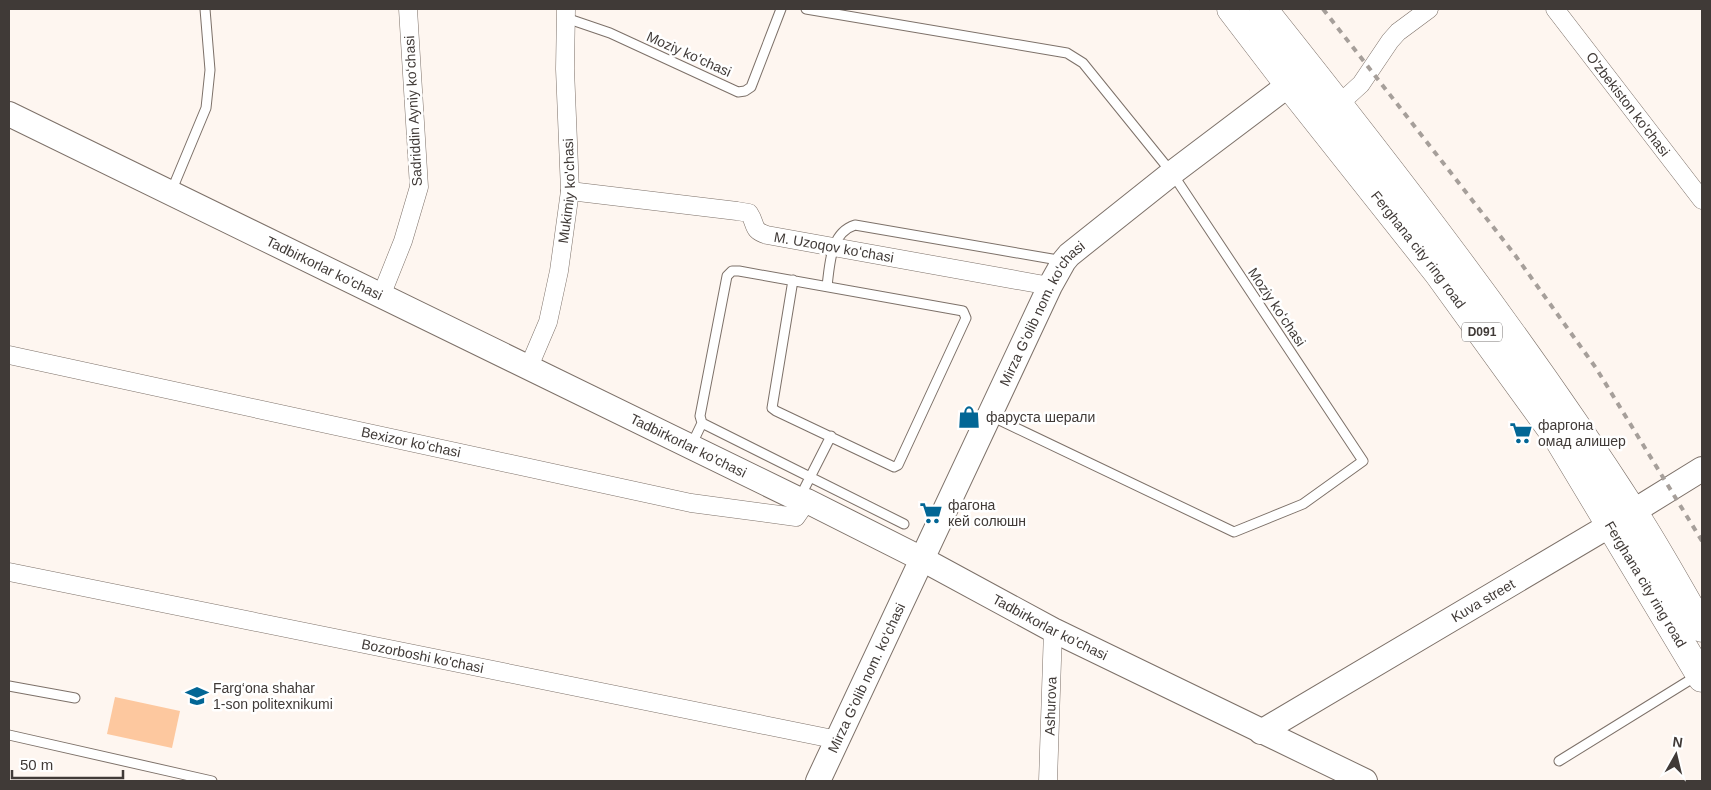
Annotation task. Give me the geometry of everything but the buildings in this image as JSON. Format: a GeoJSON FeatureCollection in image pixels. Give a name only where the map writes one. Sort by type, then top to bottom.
{"type":"FeatureCollection","features":[{"type":"Feature","properties":{"kind":"highway","name":"Ferghana city ring road"},"geometry":{"type":"LineString","coordinates":[[1231,9],[1288,85],[1438,273],[1501,357],[1559,440],[1622,517],[1702,628]]}},
{"type":"Feature","properties":{"kind":"highway","name":"Ferghana city ring road"},"geometry":{"type":"LineString","coordinates":[[1263,9],[1522,346],[1622,517],[1701,676]]}},
{"type":"Feature","properties":{"kind":"main road","name":"Mirza G‘olib nom. ko‘chasi"},"geometry":{"type":"LineString","coordinates":[[818,781],[1050,286],[1064,260],[1172,173],[1310,68]]}},
{"type":"Feature","properties":{"kind":"main road","name":"Tadbirkorlar ko'chasi"},"geometry":{"type":"LineString","coordinates":[[9,114],[528,369],[690,446],[805,493],[1053,630],[1365,781]]}},
{"type":"Feature","properties":{"kind":"main road","name":"Kuva street"},"geometry":{"type":"LineString","coordinates":[[1261,732],[1702,469]]}},
{"type":"Feature","properties":{"kind":"street","name":"Sadriddin Ayniy koʻchasi"},"geometry":{"type":"LineString","coordinates":[[381,296],[403,241],[419,187],[408,9]]}},
{"type":"Feature","properties":{"kind":"street"},"geometry":{"type":"LineString","coordinates":[[1338,105],[1361,84],[1398,32],[1429,9]]}},
{"type":"Feature","properties":{"kind":"street","name":"O'zbekiston ko'chasi"},"geometry":{"type":"LineString","coordinates":[[1555,9],[1702,200]]}},
{"type":"Feature","properties":{"kind":"street","name":"Mukimiy ko'chasi"},"geometry":{"type":"LineString","coordinates":[[528,369],[548,322],[559,271],[570,191],[565,69],[566,13]]}},
{"type":"Feature","properties":{"kind":"street","name":"M. Uzoqov koʻchasi"},"geometry":{"type":"LineString","coordinates":[[570,191],[749,213],[754,220],[754,228],[758,232],[1050,286]]}},
{"type":"Feature","properties":{"kind":"street","name":"Bexizor koʻchasi"},"geometry":{"type":"LineString","coordinates":[[9,355],[691,503],[796,517],[805,493]]}},
{"type":"Feature","properties":{"kind":"street","name":"Bozorboshi ko'chasi"},"geometry":{"type":"LineString","coordinates":[[9,572],[838,740]]}},
{"type":"Feature","properties":{"kind":"street","name":"Ashurova"},"geometry":{"type":"LineString","coordinates":[[1048,781],[1053,630]]}},
{"type":"Feature","properties":{"kind":"lane"},"geometry":{"type":"LineString","coordinates":[[171,193],[206,108],[210,70],[205,9]]}},
{"type":"Feature","properties":{"kind":"lane","name":"Moziy koʻchasi"},"geometry":{"type":"LineString","coordinates":[[566,13],[738,92],[746,91],[751,87],[781,9]]}},
{"type":"Feature","properties":{"kind":"lane","name":"Moziy koʻchasi"},"geometry":{"type":"LineString","coordinates":[[806,9],[1067,53],[1083,64],[1172,173],[1363,461],[1304,504],[1234,532],[990,416]]}},
{"type":"Feature","properties":{"kind":"lane"},"geometry":{"type":"LineString","coordinates":[[827,286],[834,246],[842,232],[855,225],[1064,260]]}},
{"type":"Feature","properties":{"kind":"lane"},"geometry":{"type":"LineString","coordinates":[[793,280],[772,408],[890,466],[898,466],[966,318],[963,311],[827,286],[793,280],[732,270],[727,276],[700,416],[702,424],[805,493],[904,524]]}},
{"type":"Feature","properties":{"kind":"lane"},"geometry":{"type":"LineString","coordinates":[[690,446],[702,424]]}},
{"type":"Feature","properties":{"kind":"lane"},"geometry":{"type":"LineString","coordinates":[[805,493],[831,436]]}},
{"type":"Feature","properties":{"kind":"lane"},"geometry":{"type":"LineString","coordinates":[[1559,761],[1701,676]]}},
{"type":"Feature","properties":{"kind":"lane"},"geometry":{"type":"LineString","coordinates":[[9,686],[75,698]]}},
{"type":"Feature","properties":{"kind":"lane"},"geometry":{"type":"LineString","coordinates":[[9,734],[212,781]]}},
{"type":"Feature","properties":{"kind":"shaded area"},"geometry":{"type":"Polygon","coordinates":[[[115,697],[180,711],[172,748],[107,734],[115,697]]]}},
{"type":"Feature","properties":{"kind":"railway"},"geometry":{"type":"LineString","coordinates":[[1323,9],[1515,255],[1596,368],[1702,541]]}},
{"type":"Feature","properties":{"kind":"place","name":"фаруста шерали"},"geometry":{"type":"Point","coordinates":[969,417]}},
{"type":"Feature","properties":{"kind":"place","name":"фаргона омад алишер"},"geometry":{"type":"Point","coordinates":[1521,433]}},
{"type":"Feature","properties":{"kind":"place","name":"фагона кей солюшн"},"geometry":{"type":"Point","coordinates":[931,513]}},
{"type":"Feature","properties":{"kind":"place","name":"Farg‘ona shahar 1-son politexnikumi"},"geometry":{"type":"Point","coordinates":[197,696]}}]}
